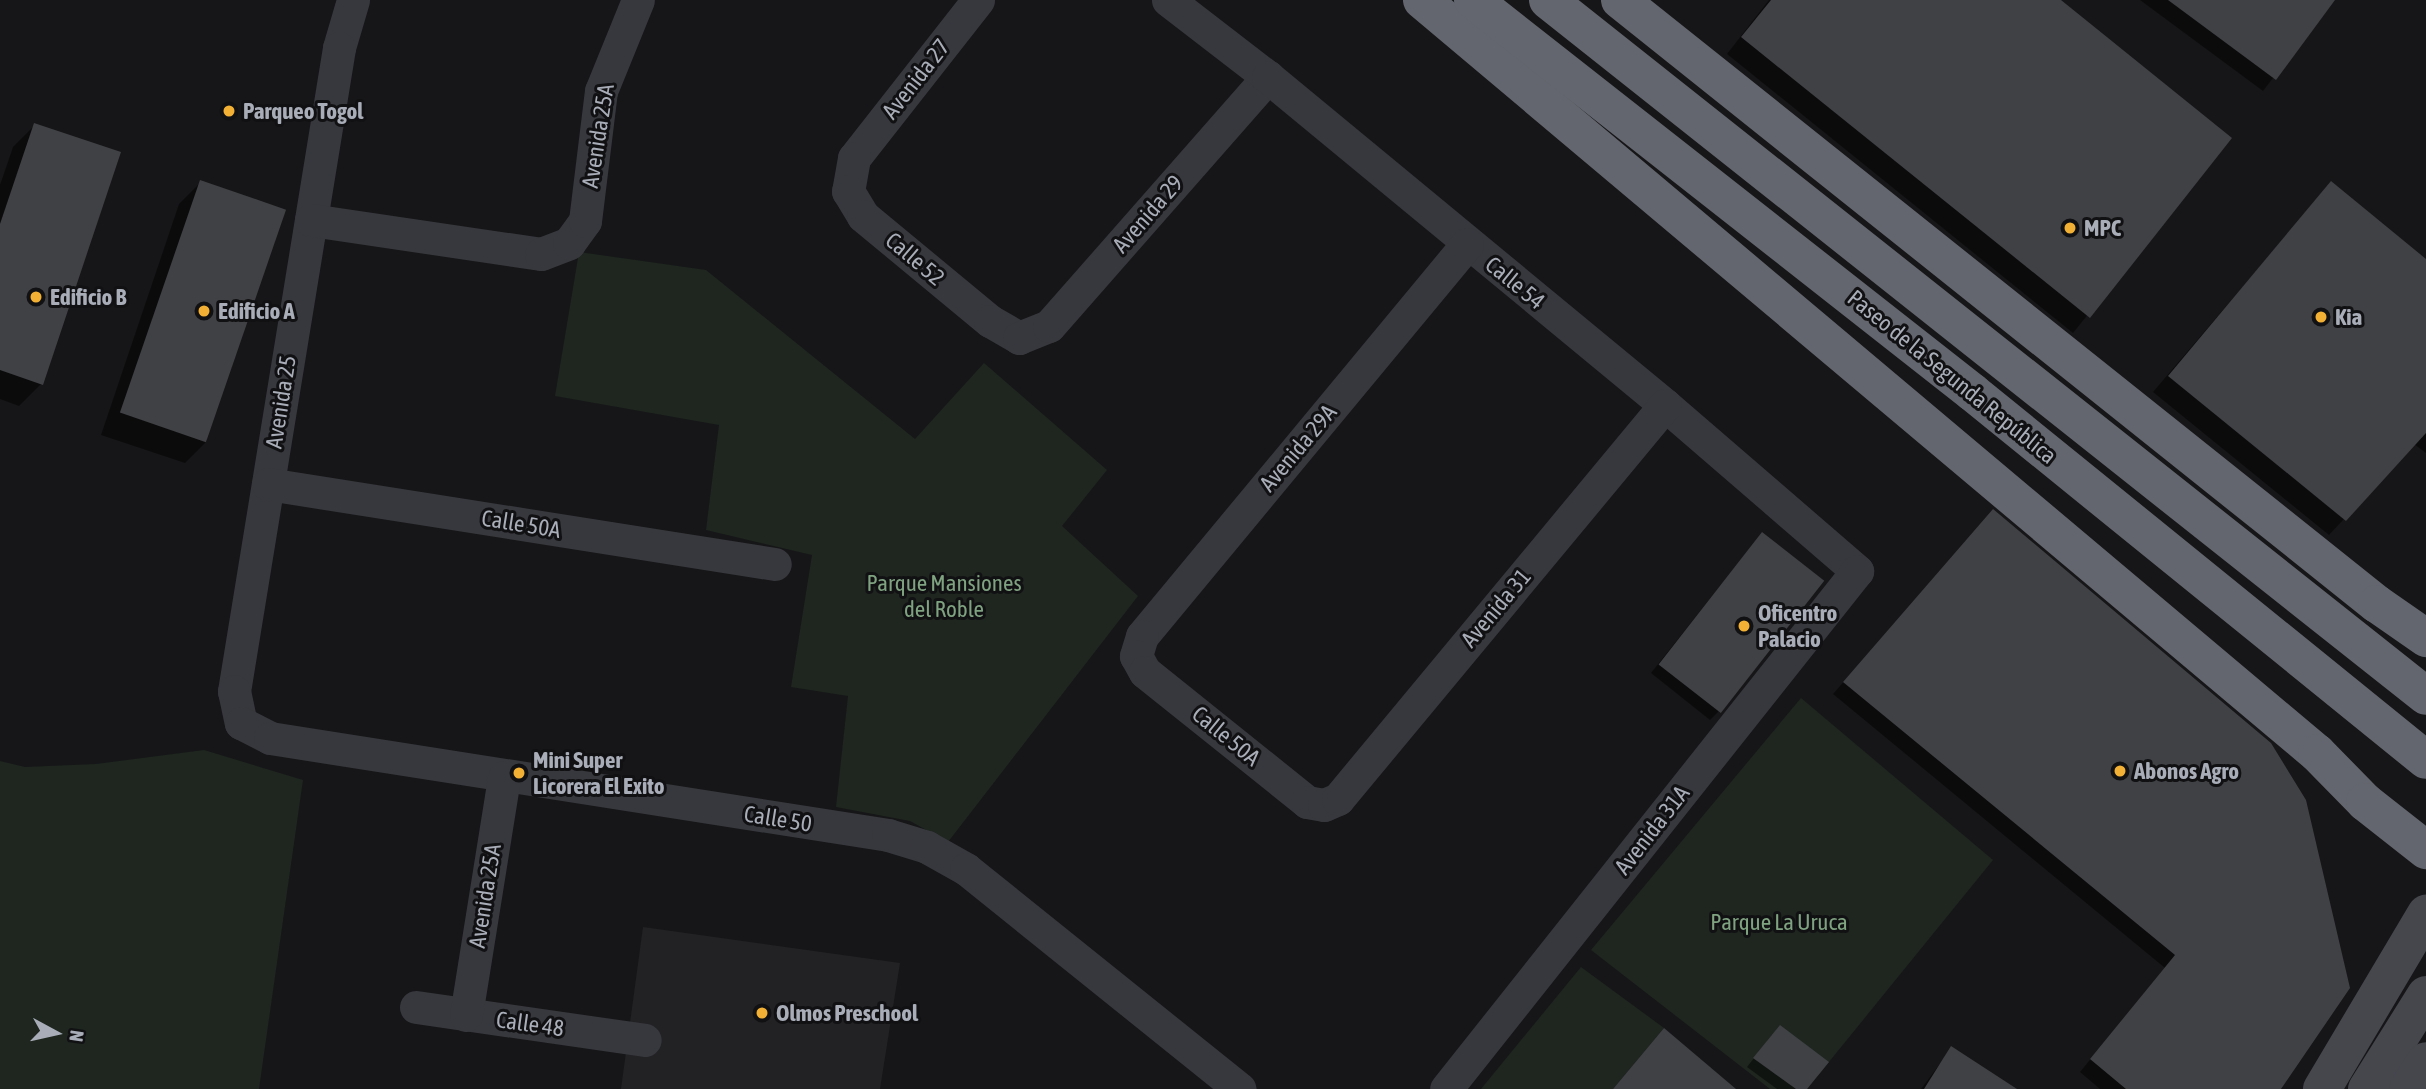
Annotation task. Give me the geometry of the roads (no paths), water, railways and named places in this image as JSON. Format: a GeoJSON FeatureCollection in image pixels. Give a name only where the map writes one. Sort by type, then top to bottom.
{"type":"FeatureCollection","features":[{"type":"Feature","properties":{"kind":"highway"},"geometry":{"type":"LineString","coordinates":[[1422,0],[2306,744],[2365,802],[2426,850]]}},
{"type":"Feature","properties":{"kind":"highway","name":"Paseo de la Segunda República"},"geometry":{"type":"LineString","coordinates":[[1473,0],[1972,392],[2426,761]]}},
{"type":"Feature","properties":{"kind":"highway","name":"Paseo de la Segunda República"},"geometry":{"type":"LineString","coordinates":[[1548,0],[2422,693]]}},
{"type":"Feature","properties":{"kind":"highway"},"geometry":{"type":"LineString","coordinates":[[1620,2],[2377,604],[2426,638]]}},
{"type":"Feature","properties":{"kind":"highway"},"geometry":{"type":"LineString","coordinates":[[2377,604],[2426,649]]}},
{"type":"Feature","properties":{"kind":"main road"},"geometry":{"type":"LineString","coordinates":[[2322,1089],[2426,914]]}},
{"type":"Feature","properties":{"kind":"main road"},"geometry":{"type":"LineString","coordinates":[[2367,1089],[2426,995]]}},
{"type":"Feature","properties":{"kind":"main road"},"geometry":{"type":"LineString","coordinates":[[2408,1089],[2426,1061]]}},
{"type":"Feature","properties":{"kind":"street","name":"Avenida 25"},"geometry":{"type":"LineString","coordinates":[[241,723],[234,691],[344,23],[353,0]]}},
{"type":"Feature","properties":{"kind":"street","name":"Avenida 25A"},"geometry":{"type":"LineString","coordinates":[[311,220],[541,254],[569,243],[585,221],[601,91],[638,0]]}},
{"type":"Feature","properties":{"kind":"street","name":"Avenida 27"},"geometry":{"type":"LineString","coordinates":[[854,158],[978,0]]}},
{"type":"Feature","properties":{"kind":"street","name":"Calle 54"},"geometry":{"type":"LineString","coordinates":[[1168,0],[1268,76],[1467,244],[1665,405],[1857,571]]}},
{"type":"Feature","properties":{"kind":"street","name":"Avenida 29"},"geometry":{"type":"LineString","coordinates":[[1019,338],[1049,326],[1268,76]]}},
{"type":"Feature","properties":{"kind":"street","name":"Calle 52"},"geometry":{"type":"LineString","coordinates":[[854,158],[848,191],[863,216],[990,321],[1019,338]]}},
{"type":"Feature","properties":{"kind":"street","name":"Avenida 29A"},"geometry":{"type":"LineString","coordinates":[[1136,656],[1142,636],[1467,244]]}},
{"type":"Feature","properties":{"kind":"street","name":"Avenida 31"},"geometry":{"type":"LineString","coordinates":[[1324,805],[1338,799],[1665,405]]}},
{"type":"Feature","properties":{"kind":"street","name":"Calle 50A"},"geometry":{"type":"LineString","coordinates":[[268,484],[775,564]]}},
{"type":"Feature","properties":{"kind":"street","name":"Avenida 31A"},"geometry":{"type":"LineString","coordinates":[[1446,1089],[1857,571]]}},
{"type":"Feature","properties":{"kind":"street","name":"Calle 50A"},"geometry":{"type":"LineString","coordinates":[[1136,656],[1145,672],[1307,802],[1324,805]]}},
{"type":"Feature","properties":{"kind":"street","name":"Calle 50"},"geometry":{"type":"LineString","coordinates":[[241,723],[270,738],[504,777],[888,835],[927,848],[966,869],[1240,1089]]}},
{"type":"Feature","properties":{"kind":"street","name":"Avenida 25A"},"geometry":{"type":"LineString","coordinates":[[466,1015],[504,777]]}},
{"type":"Feature","properties":{"kind":"street","name":"Calle 48"},"geometry":{"type":"LineString","coordinates":[[416,1007],[645,1040]]}},
{"type":"Feature","properties":{"kind":"place","name":"Parqueo Togol"},"geometry":{"type":"Point","coordinates":[229,111]}},
{"type":"Feature","properties":{"kind":"place","name":"MPC"},"geometry":{"type":"Point","coordinates":[2070,228]}},
{"type":"Feature","properties":{"kind":"place","name":"Edificio B"},"geometry":{"type":"Point","coordinates":[36,297]}},
{"type":"Feature","properties":{"kind":"place","name":"Edificio A"},"geometry":{"type":"Point","coordinates":[204,311]}},
{"type":"Feature","properties":{"kind":"place","name":"Kia"},"geometry":{"type":"Point","coordinates":[2321,317]}},
{"type":"Feature","properties":{"kind":"place","name":"Oficentro Palacio"},"geometry":{"type":"Point","coordinates":[1744,626]}},
{"type":"Feature","properties":{"kind":"place","name":"Abonos Agro"},"geometry":{"type":"Point","coordinates":[2120,771]}},
{"type":"Feature","properties":{"kind":"place","name":"Mini Super Licorera El Exito"},"geometry":{"type":"Point","coordinates":[519,773]}},
{"type":"Feature","properties":{"kind":"place","name":"Olmos Preschool"},"geometry":{"type":"Point","coordinates":[762,1013]}},
{"type":"Feature","properties":{"kind":"park label","name":"Parque Mansiones del Roble"},"geometry":{"type":"Point","coordinates":[944,596]}},
{"type":"Feature","properties":{"kind":"park label","name":"Parque La Uruca"},"geometry":{"type":"Point","coordinates":[1779,922]}}]}
